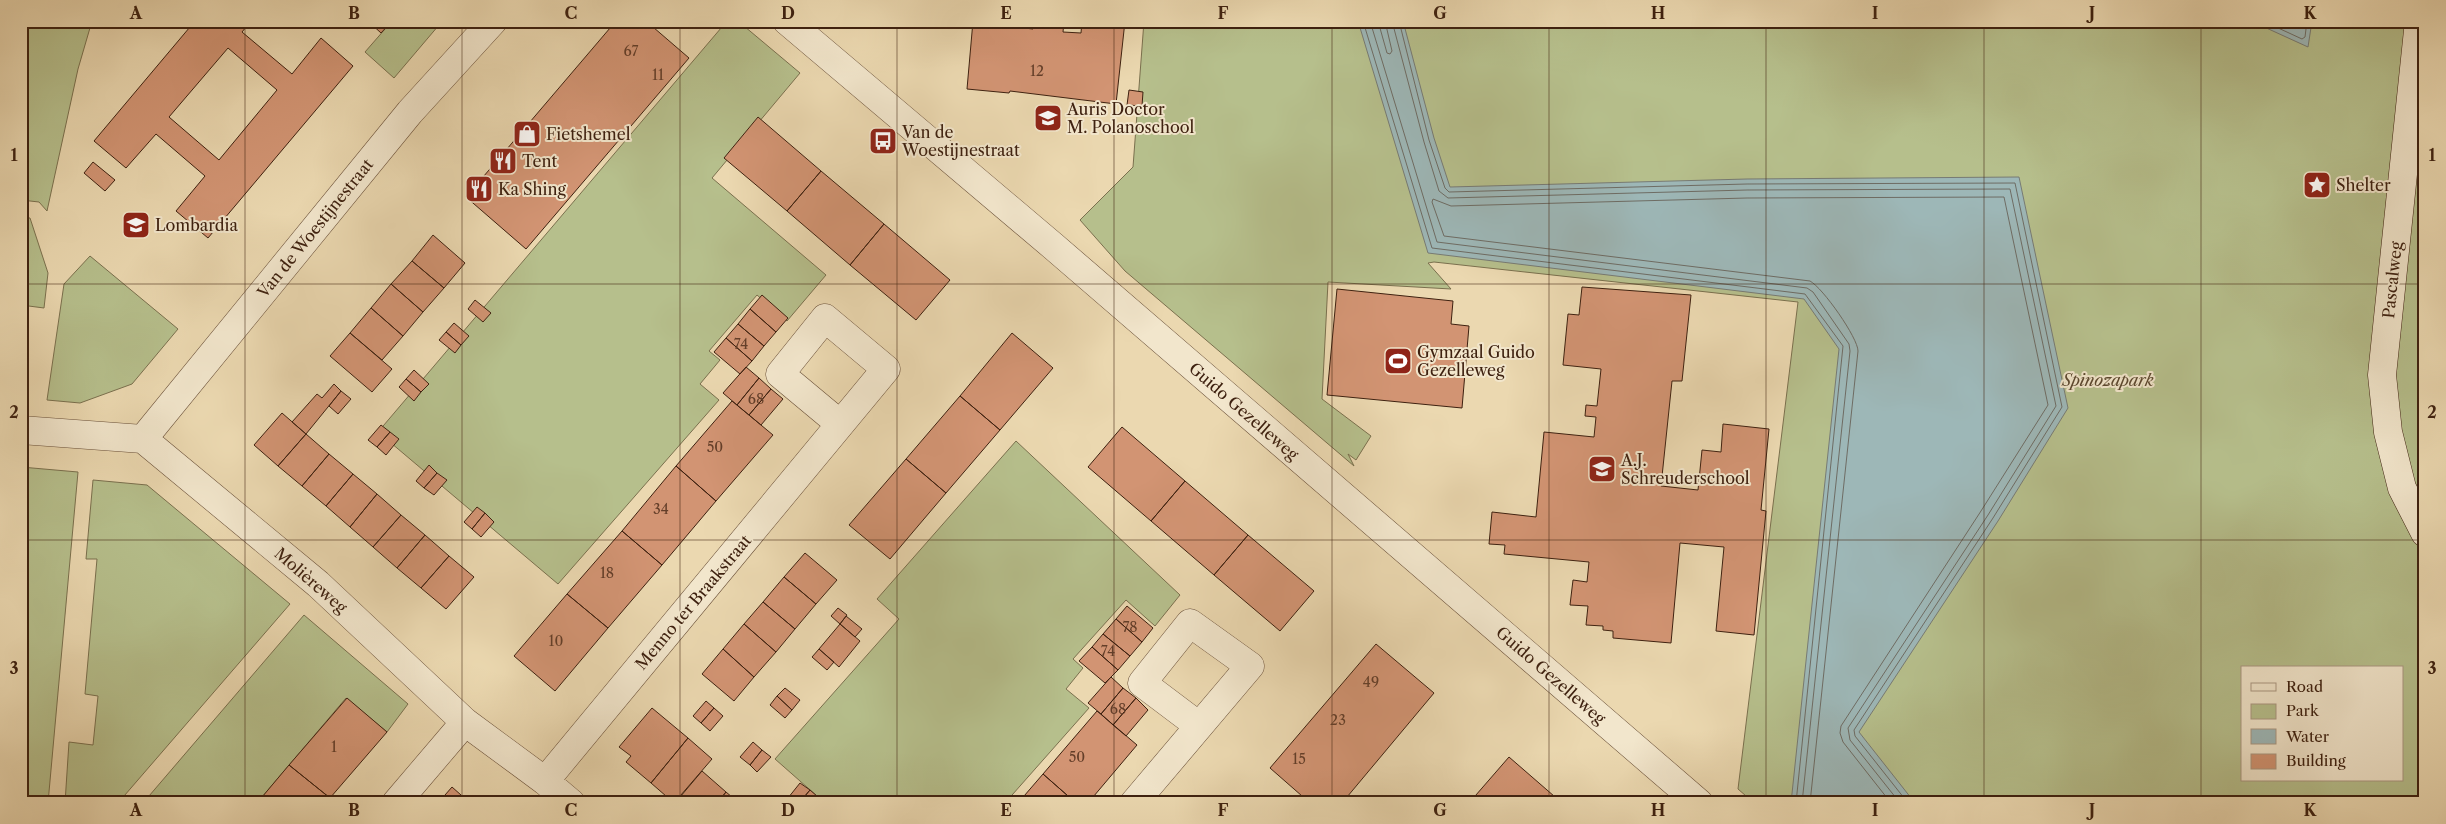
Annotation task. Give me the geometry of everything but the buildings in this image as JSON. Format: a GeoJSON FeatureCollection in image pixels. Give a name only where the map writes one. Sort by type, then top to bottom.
{"type":"FeatureCollection","features":[{"type":"Feature","properties":{"kind":"street","name":"Van de Woestijnestraat"},"geometry":{"type":"LineString","coordinates":[[143,439],[410,112],[493,21]]}},
{"type":"Feature","properties":{"kind":"street","name":"Guido Gezelleweg"},"geometry":{"type":"LineString","coordinates":[[787,21],[1053,246],[1700,803]]}},
{"type":"Feature","properties":{"kind":"street","name":"Pascalweg"},"geometry":{"type":"LineString","coordinates":[[2419,21],[2382,375],[2388,432],[2402,488],[2425,533]]}},
{"type":"Feature","properties":{"kind":"street","name":"Menno ter Braakstraat"},"geometry":{"type":"LineString","coordinates":[[545,781],[840,424]]}},
{"type":"Feature","properties":{"kind":"street"},"geometry":{"type":"LineString","coordinates":[[21,430],[143,439]]}},
{"type":"Feature","properties":{"kind":"street","name":"Molièreweg"},"geometry":{"type":"LineString","coordinates":[[143,439],[318,584],[465,722],[545,781],[571,803]]}},
{"type":"Feature","properties":{"kind":"street"},"geometry":{"type":"LineString","coordinates":[[396,803],[465,722]]}},
{"type":"Feature","properties":{"kind":"street"},"geometry":{"type":"LineString","coordinates":[[1134,803],[1199,726]]}},
{"type":"Feature","properties":{"kind":"green space"},"geometry":{"type":"Polygon","coordinates":[[[21,21],[92,21],[78,69],[47,211],[39,202],[21,200],[21,21]]]}},
{"type":"Feature","properties":{"kind":"green space"},"geometry":{"type":"Polygon","coordinates":[[[392,21],[435,21],[439,25],[394,78],[365,52],[392,21]]]}},
{"type":"Feature","properties":{"kind":"green space"},"geometry":{"type":"Polygon","coordinates":[[[727,21],[738,21],[800,73],[712,178],[826,275],[787,321],[757,295],[709,351],[720,360],[700,384],[719,400],[558,584],[378,432],[727,21]]]}},
{"type":"Feature","properties":{"kind":"green space","name":"Spinozapark"},"geometry":{"type":"Polygon","coordinates":[[[1144,21],[2425,21],[2425,803],[1754,803],[1738,789],[1798,302],[1434,262],[1428,263],[1451,289],[1328,282],[1322,399],[1371,436],[1356,460],[1348,454],[1354,466],[1125,271],[1080,220],[1133,167],[1144,21]]]}},
{"type":"Feature","properties":{"kind":"green space"},"geometry":{"type":"Polygon","coordinates":[[[21,217],[30,218],[48,273],[44,308],[21,305],[21,217]]]}},
{"type":"Feature","properties":{"kind":"green space"},"geometry":{"type":"Polygon","coordinates":[[[90,256],[178,329],[132,384],[80,403],[47,400],[64,284],[90,256]]]}},
{"type":"Feature","properties":{"kind":"green space"},"geometry":{"type":"Polygon","coordinates":[[[1016,441],[1180,595],[1155,626],[1126,600],[1073,659],[1083,668],[1066,689],[1089,708],[1005,803],[825,803],[775,759],[899,619],[877,599],[1016,441]]]}},
{"type":"Feature","properties":{"kind":"green space"},"geometry":{"type":"Polygon","coordinates":[[[21,467],[78,472],[48,803],[21,803],[21,467]]]}},
{"type":"Feature","properties":{"kind":"green space"},"geometry":{"type":"Polygon","coordinates":[[[93,480],[147,485],[290,604],[118,803],[65,803],[69,742],[93,745],[98,696],[85,694],[97,559],[86,559],[93,480]]]}},
{"type":"Feature","properties":{"kind":"green space"},"geometry":{"type":"Polygon","coordinates":[[[304,615],[408,704],[387,732],[346,698],[257,803],[143,803],[304,615]]]}},
{"type":"Feature","properties":{"kind":"water"},"geometry":{"type":"Polygon","coordinates":[[[1358,21],[1403,21],[1434,138],[1450,187],[1747,179],[2019,177],[2068,408],[1998,521],[1859,732],[1915,803],[1791,803],[1839,349],[1804,299],[1428,253],[1358,21]]]}},
{"type":"Feature","properties":{"kind":"water"},"geometry":{"type":"Polygon","coordinates":[[[2251,21],[2312,21],[2308,47],[2251,21]]]}},
{"type":"Feature","properties":{"kind":"place","name":"Auris Doctor M. Polanoschool"},"geometry":{"type":"Point","coordinates":[1048,118]}},
{"type":"Feature","properties":{"kind":"place","name":"Fietshemel"},"geometry":{"type":"Point","coordinates":[527,134]}},
{"type":"Feature","properties":{"kind":"place","name":"Van de Woestijnestraat"},"geometry":{"type":"Point","coordinates":[883,141]}},
{"type":"Feature","properties":{"kind":"place","name":"Tent"},"geometry":{"type":"Point","coordinates":[503,161]}},
{"type":"Feature","properties":{"kind":"place","name":"Shelter"},"geometry":{"type":"Point","coordinates":[2317,185]}},
{"type":"Feature","properties":{"kind":"place","name":"Ka Shing"},"geometry":{"type":"Point","coordinates":[479,189]}},
{"type":"Feature","properties":{"kind":"place","name":"Lombardia"},"geometry":{"type":"Point","coordinates":[136,225]}},
{"type":"Feature","properties":{"kind":"place","name":"Gymzaal Guido Gezelleweg"},"geometry":{"type":"Point","coordinates":[1398,361]}},
{"type":"Feature","properties":{"kind":"place","name":"A.J. Schreuderschool"},"geometry":{"type":"Point","coordinates":[1602,469]}}]}
